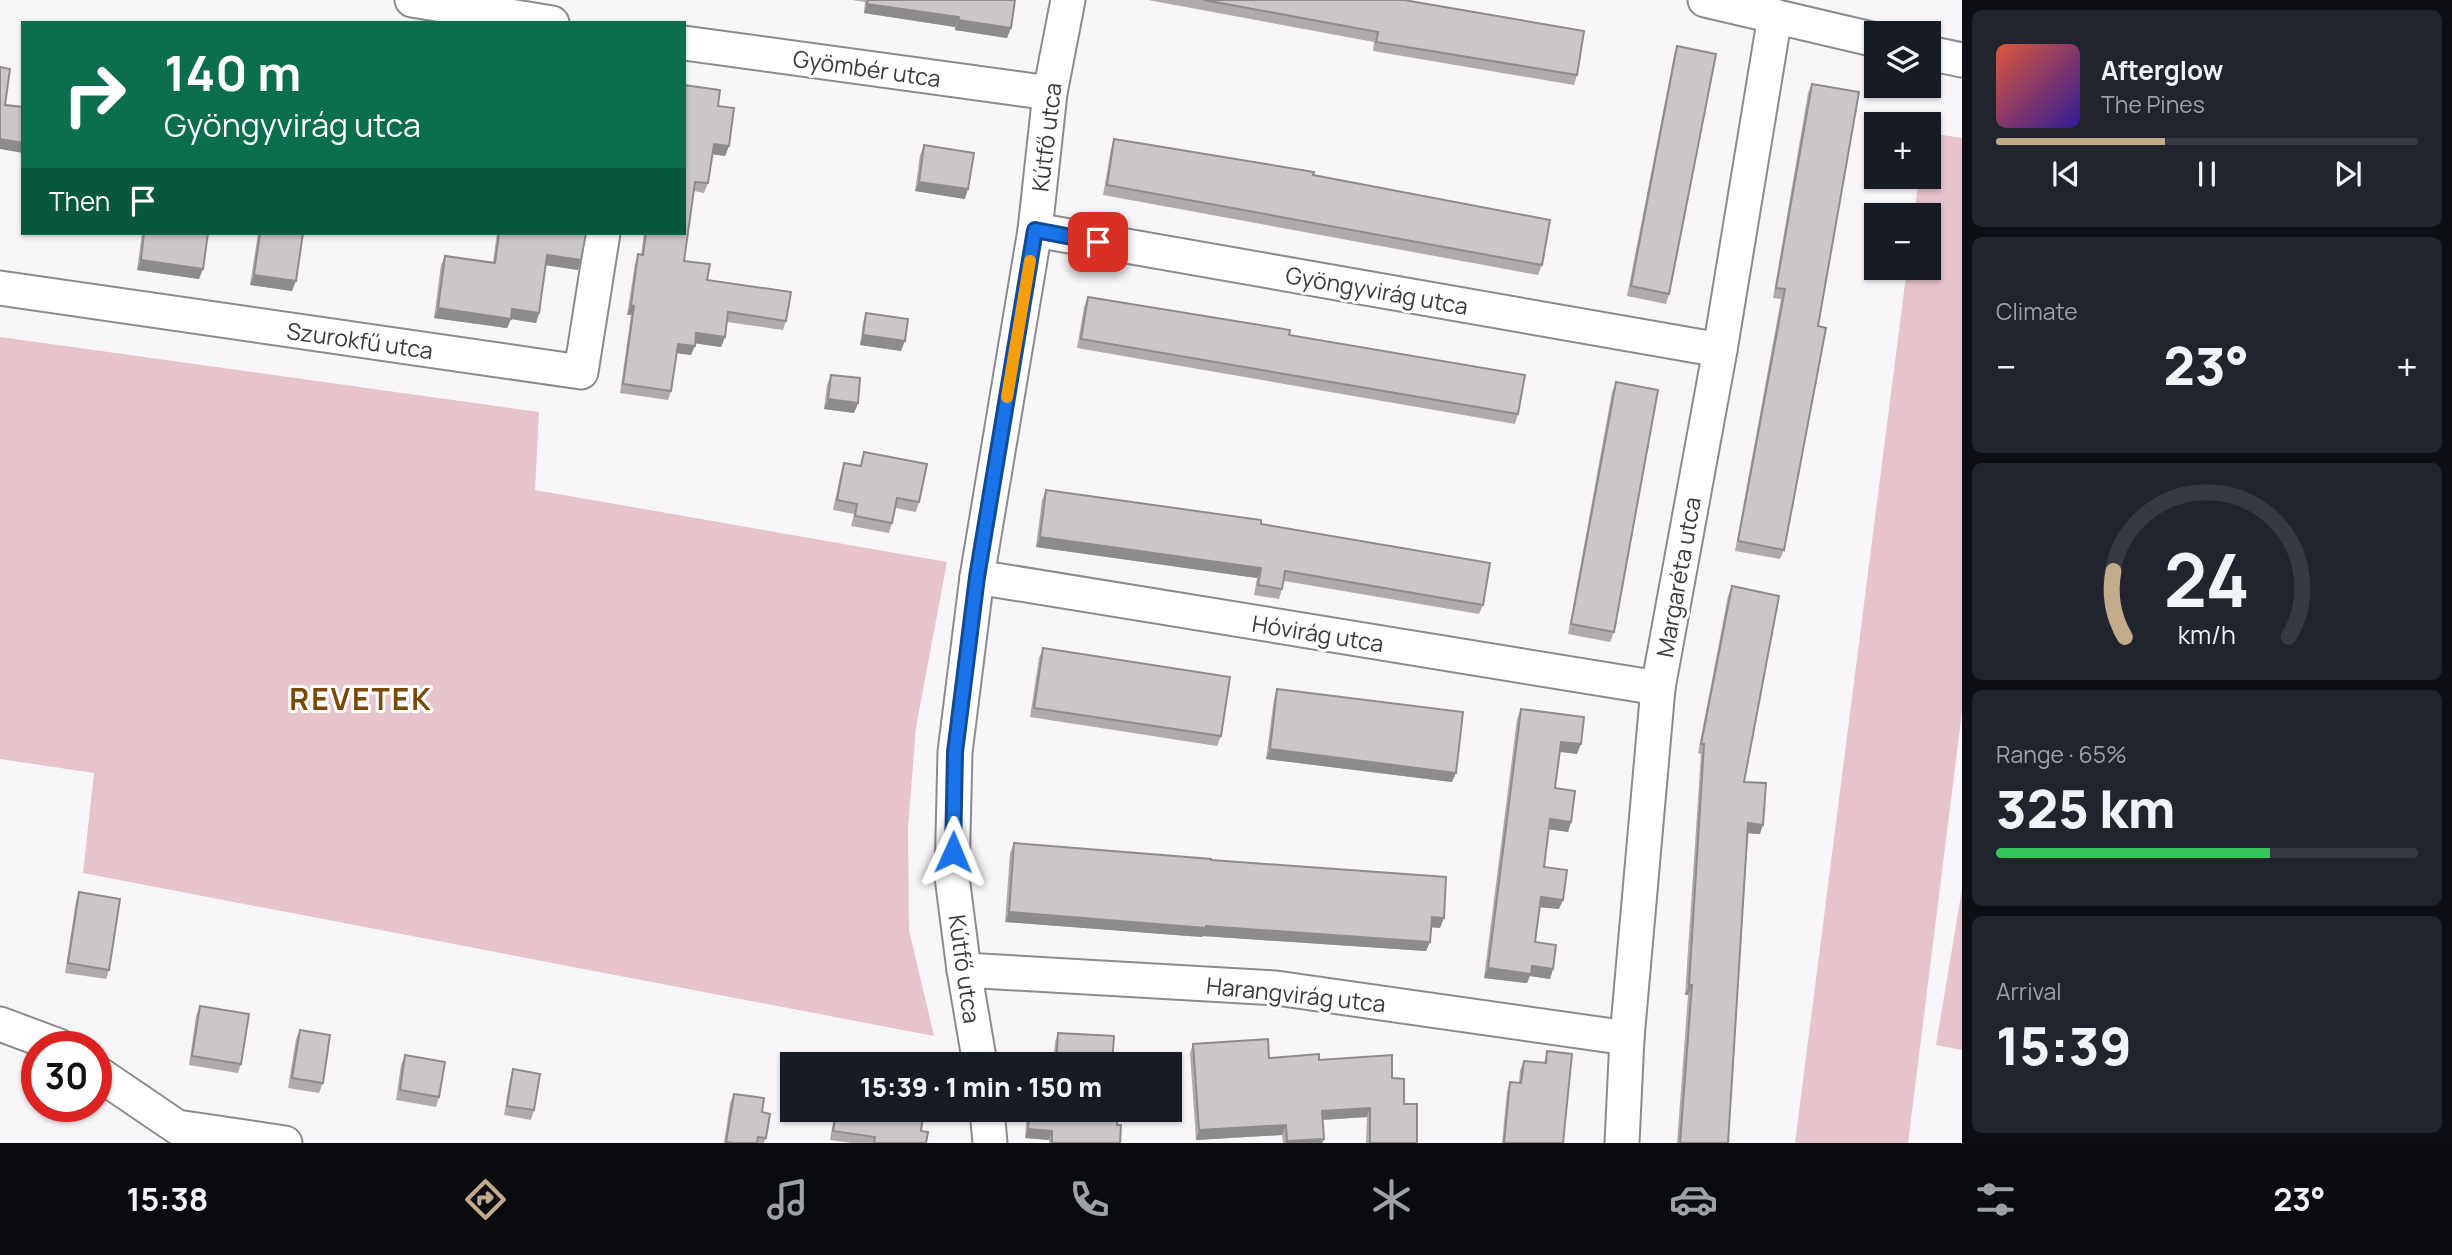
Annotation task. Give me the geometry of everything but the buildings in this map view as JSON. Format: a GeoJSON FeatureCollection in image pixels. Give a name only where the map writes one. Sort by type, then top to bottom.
{"type":"FeatureCollection","features":[{"type":"Feature","properties":{"kind":"street"},"geometry":{"type":"LineString","coordinates":[[412,0],[540,21]]}},
{"type":"Feature","properties":{"kind":"street","name":"Kútfő utca"},"geometry":{"type":"LineString","coordinates":[[978,1052],[952,877],[955,752],[977,577],[1035,230],[1050,93],[1068,0]]}},
{"type":"Feature","properties":{"kind":"street"},"geometry":{"type":"LineString","coordinates":[[1705,0],[1864,37]]}},
{"type":"Feature","properties":{"kind":"street","name":"Margaréta utca"},"geometry":{"type":"LineString","coordinates":[[1622,1143],[1627,1038],[1658,688],[1720,350],[1775,16]]}},
{"type":"Feature","properties":{"kind":"street","name":"Gyömbér utca"},"geometry":{"type":"LineString","coordinates":[[686,43],[1050,93]]}},
{"type":"Feature","properties":{"kind":"street"},"geometry":{"type":"LineString","coordinates":[[1941,56],[1962,60]]}},
{"type":"Feature","properties":{"kind":"street","name":"Gyöngyvirág utca"},"geometry":{"type":"LineString","coordinates":[[1035,230],[1720,350]]}},
{"type":"Feature","properties":{"kind":"street","name":"Szurokfű utca"},"geometry":{"type":"LineString","coordinates":[[0,288],[581,372],[603,235]]}},
{"type":"Feature","properties":{"kind":"street","name":"Hóvirág utca"},"geometry":{"type":"LineString","coordinates":[[977,577],[1658,688]]}},
{"type":"Feature","properties":{"kind":"street","name":"Harangvirág utca"},"geometry":{"type":"LineString","coordinates":[[964,970],[1276,988],[1627,1038]]}},
{"type":"Feature","properties":{"kind":"street"},"geometry":{"type":"LineString","coordinates":[[0,1024],[21,1032]]}},
{"type":"Feature","properties":{"kind":"street"},"geometry":{"type":"LineString","coordinates":[[112,1085],[176,1135],[285,1143]]}},
{"type":"Feature","properties":{"kind":"street"},"geometry":{"type":"LineString","coordinates":[[988,1122],[990,1143]]}},
{"type":"Feature","properties":{"kind":"shaded area"},"geometry":{"type":"Polygon","coordinates":[[[1941,135],[1962,138],[1962,712],[1908,1143],[1795,1143],[1905,280],[1941,280],[1941,203],[1916,203],[1917,189],[1941,189],[1941,135]]]}},
{"type":"Feature","properties":{"kind":"shaded area"},"geometry":{"type":"Polygon","coordinates":[[[0,337],[539,412],[535,490],[947,562],[916,727],[908,828],[909,930],[934,1036],[83,873],[94,773],[0,759],[0,337]]]}},
{"type":"Feature","properties":{"kind":"shaded area"},"geometry":{"type":"Polygon","coordinates":[[[1962,889],[1962,1050],[1936,1045],[1962,889]]]}},
{"type":"Feature","properties":{"kind":"slow traffic"},"geometry":{"type":"LineString","coordinates":[[1007,397],[1030,261]]}},
{"type":"Feature","properties":{"kind":"district","name":"REVETEK"},"geometry":{"type":"Point","coordinates":[361,698]}},
{"type":"Feature","properties":{"kind":"route"},"geometry":{"type":"LineString","coordinates":[[953,852],[955,752],[977,577],[1035,230],[1098,242]]}}]}
